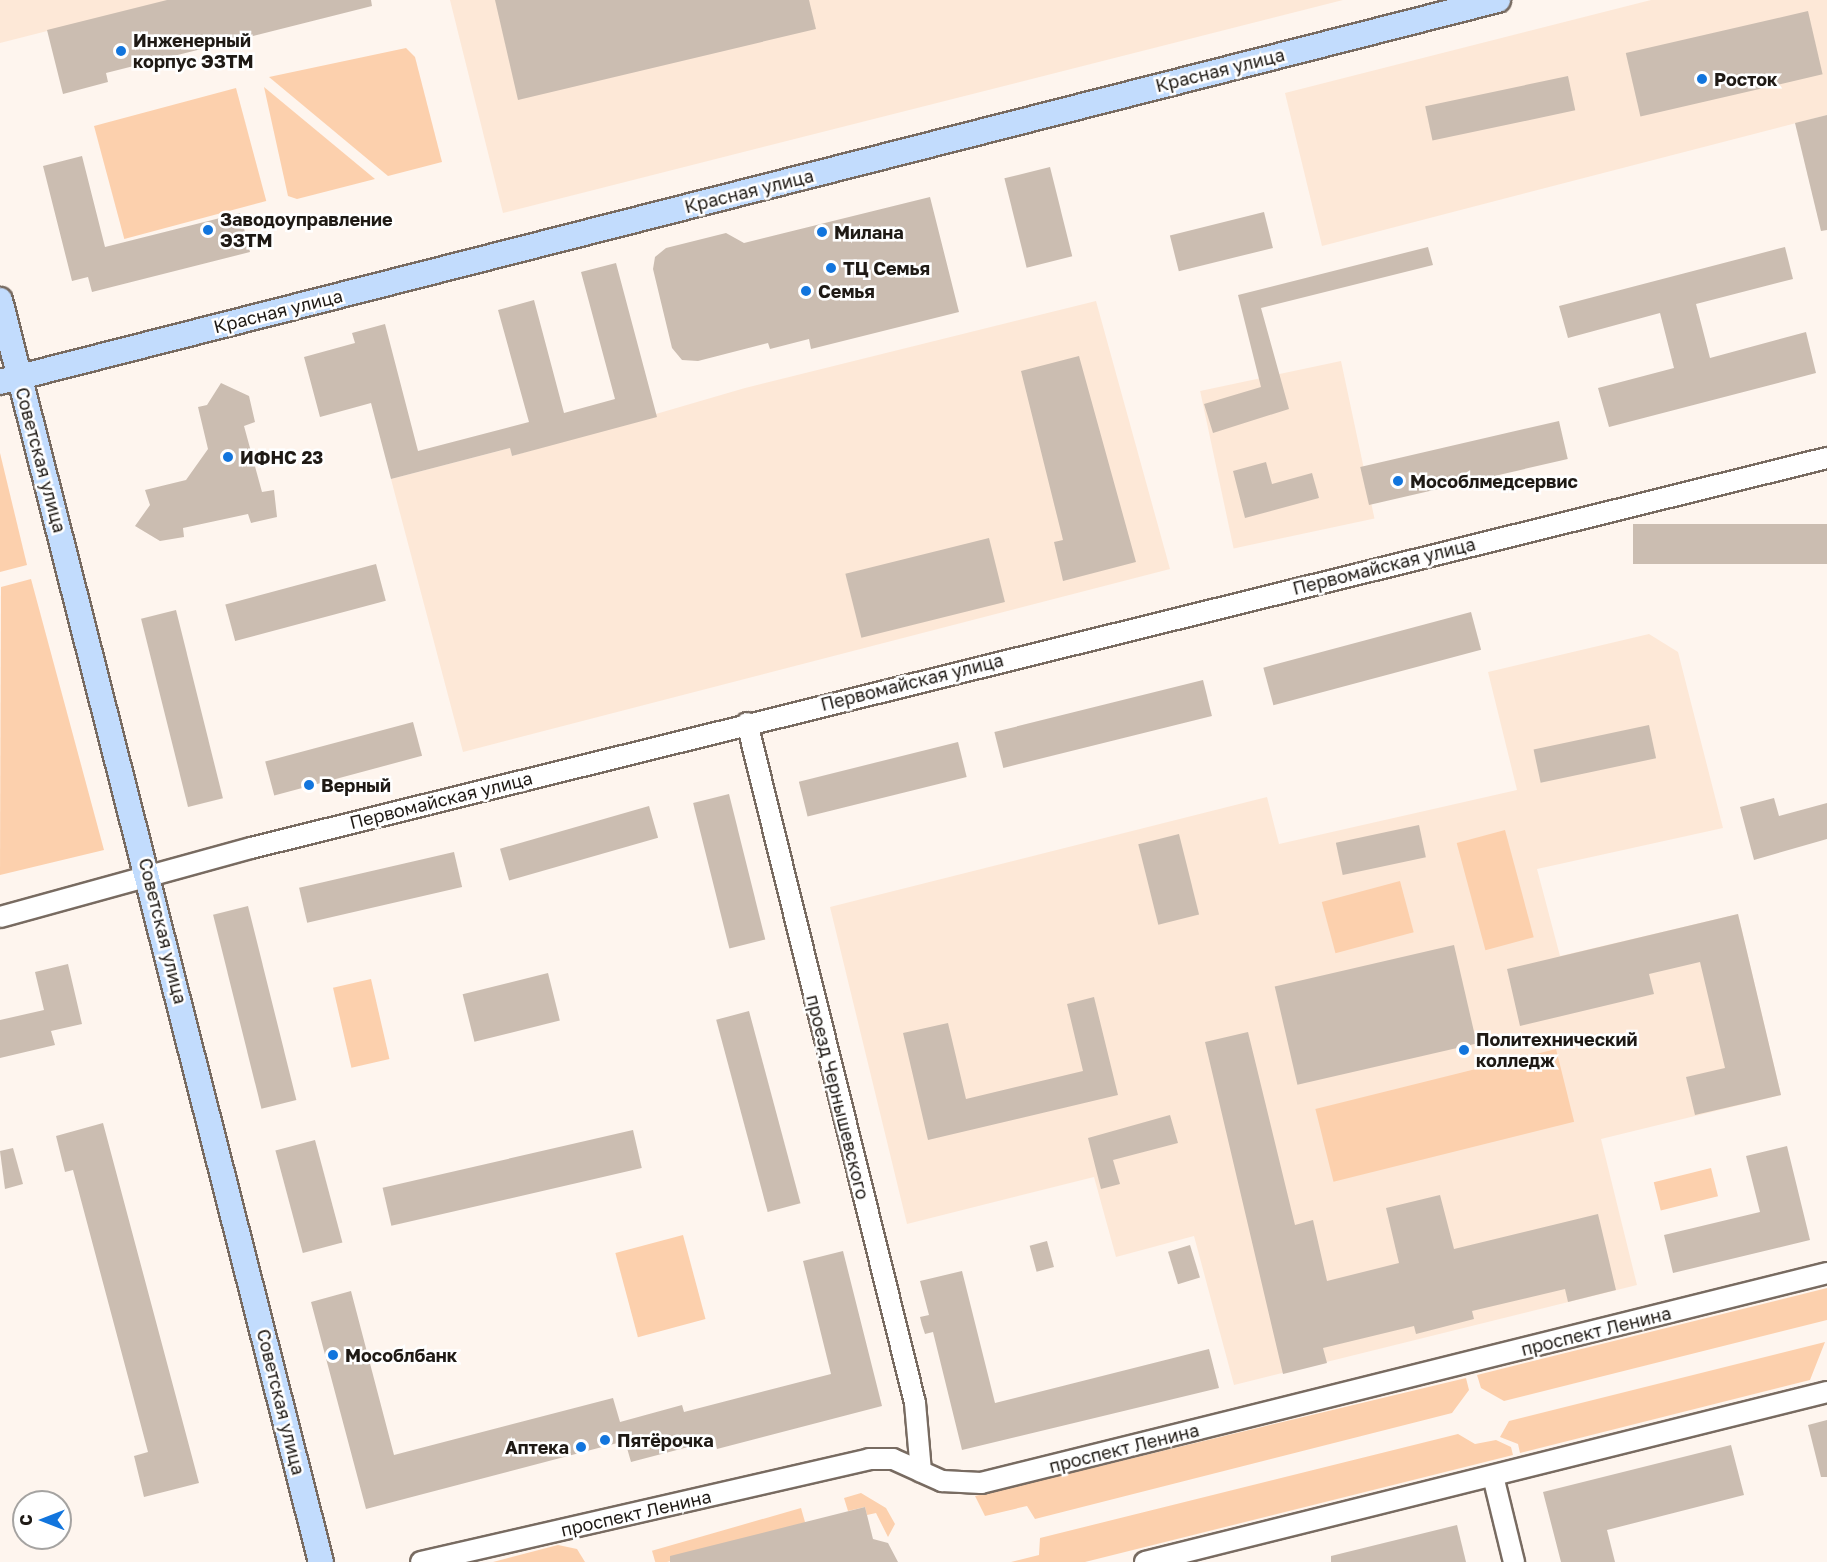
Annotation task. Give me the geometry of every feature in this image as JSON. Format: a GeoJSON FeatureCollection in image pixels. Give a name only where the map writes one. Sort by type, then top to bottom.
{"type":"FeatureCollection","features":[{"type":"Feature","properties":{"kind":"main road","name":"Красная улица"},"geometry":{"type":"LineString","coordinates":[[9,379],[1498,0]]}},
{"type":"Feature","properties":{"kind":"main road","name":"Советская улица"},"geometry":{"type":"LineString","coordinates":[[0,300],[9,379],[150,876],[321,1562]]}},
{"type":"Feature","properties":{"kind":"street","name":"Первомайская улица"},"geometry":{"type":"LineString","coordinates":[[0,917],[150,876],[747,723],[1827,458]]}},
{"type":"Feature","properties":{"kind":"street","name":"проезд Чернышевского"},"geometry":{"type":"LineString","coordinates":[[747,723],[915,1403],[921,1472]]}},
{"type":"Feature","properties":{"kind":"street","name":"проспект Ленина"},"geometry":{"type":"LineString","coordinates":[[421,1562],[869,1459],[893,1459],[955,1484],[981,1483],[1827,1273]]}},
{"type":"Feature","properties":{"kind":"street"},"geometry":{"type":"LineString","coordinates":[[1144,1562],[1827,1392]]}},
{"type":"Feature","properties":{"kind":"street"},"geometry":{"type":"LineString","coordinates":[[1493,1476],[1514,1562]]}},
{"type":"Feature","properties":{"kind":"shaded area"},"geometry":{"type":"Polygon","coordinates":[[[0,0],[169,0],[0,43],[0,0]]]}},
{"type":"Feature","properties":{"kind":"shaded area"},"geometry":{"type":"Polygon","coordinates":[[[450,0],[1343,0],[503,213],[450,0]]]}},
{"type":"Feature","properties":{"kind":"shaded area"},"geometry":{"type":"Polygon","coordinates":[[[1651,0],[1827,0],[1827,115],[1322,246],[1285,93],[1651,0]]]}},
{"type":"Feature","properties":{"kind":"shaded area"},"geometry":{"type":"Polygon","coordinates":[[[406,48],[415,57],[442,162],[388,176],[269,77],[406,48]]]}},
{"type":"Feature","properties":{"kind":"shaded area"},"geometry":{"type":"Polygon","coordinates":[[[264,87],[375,179],[297,199],[288,196],[264,87]]]}},
{"type":"Feature","properties":{"kind":"shaded area"},"geometry":{"type":"Polygon","coordinates":[[[236,88],[266,201],[124,239],[94,126],[236,88]]]}},
{"type":"Feature","properties":{"kind":"shaded area"},"geometry":{"type":"Polygon","coordinates":[[[1096,301],[1170,569],[463,752],[391,479],[510,448],[512,456],[745,388],[1096,301]]]}},
{"type":"Feature","properties":{"kind":"shaded area"},"geometry":{"type":"Polygon","coordinates":[[[1341,361],[1374,518],[1234,548],[1200,391],[1341,361]]]}},
{"type":"Feature","properties":{"kind":"shaded area"},"geometry":{"type":"Polygon","coordinates":[[[0,453],[27,565],[0,572],[0,453]]]}},
{"type":"Feature","properties":{"kind":"shaded area"},"geometry":{"type":"Polygon","coordinates":[[[31,579],[104,850],[0,875],[1,587],[31,579]]]}},
{"type":"Feature","properties":{"kind":"shaded area","name":"Политехнический колледж"},"geometry":{"type":"Polygon","coordinates":[[[1649,634],[1678,652],[1723,828],[1537,869],[1560,956],[1738,914],[1781,1095],[1601,1139],[1637,1285],[1234,1385],[1194,1236],[1116,1257],[1094,1177],[907,1224],[830,907],[1267,797],[1279,844],[1517,790],[1488,672],[1649,634]]]}},
{"type":"Feature","properties":{"kind":"shaded area"},"geometry":{"type":"Polygon","coordinates":[[[1505,830],[1534,937],[1485,950],[1457,843],[1505,830]]]}},
{"type":"Feature","properties":{"kind":"shaded area"},"geometry":{"type":"Polygon","coordinates":[[[1400,881],[1414,932],[1335,953],[1322,902],[1400,881]]]}},
{"type":"Feature","properties":{"kind":"shaded area"},"geometry":{"type":"Polygon","coordinates":[[[371,979],[389,1059],[351,1068],[333,988],[371,979]]]}},
{"type":"Feature","properties":{"kind":"shaded area"},"geometry":{"type":"Polygon","coordinates":[[[1556,1049],[1574,1122],[1334,1182],[1315,1109],[1556,1049]]]}},
{"type":"Feature","properties":{"kind":"shaded area"},"geometry":{"type":"Polygon","coordinates":[[[1711,1168],[1718,1196],[1661,1210],[1654,1182],[1711,1168]]]}},
{"type":"Feature","properties":{"kind":"shaded area"},"geometry":{"type":"Polygon","coordinates":[[[683,1235],[706,1319],[638,1337],[615,1253],[683,1235]]]}},
{"type":"Feature","properties":{"kind":"shaded area"},"geometry":{"type":"Polygon","coordinates":[[[1827,1288],[1827,1320],[1504,1401],[1481,1388],[1477,1375],[1827,1288]]]}},
{"type":"Feature","properties":{"kind":"shaded area"},"geometry":{"type":"Polygon","coordinates":[[[1825,1342],[1810,1380],[1520,1453],[1518,1444],[1500,1437],[1509,1421],[1825,1342]]]}},
{"type":"Feature","properties":{"kind":"shaded area"},"geometry":{"type":"Polygon","coordinates":[[[1466,1378],[1469,1390],[1452,1413],[1035,1519],[1027,1506],[985,1516],[975,1496],[1466,1378]]]}},
{"type":"Feature","properties":{"kind":"shaded area"},"geometry":{"type":"Polygon","coordinates":[[[1458,1434],[1475,1444],[1496,1440],[1511,1447],[1513,1455],[1085,1562],[1011,1562],[1039,1555],[1040,1538],[1458,1434]]]}},
{"type":"Feature","properties":{"kind":"shaded area"},"geometry":{"type":"Polygon","coordinates":[[[861,1493],[886,1508],[895,1524],[888,1537],[876,1513],[867,1515],[865,1507],[848,1511],[844,1498],[861,1493]]]}},
{"type":"Feature","properties":{"kind":"shaded area"},"geometry":{"type":"Polygon","coordinates":[[[801,1508],[805,1522],[667,1562],[655,1562],[652,1551],[801,1508]]]}},
{"type":"Feature","properties":{"kind":"shaded area"},"geometry":{"type":"Polygon","coordinates":[[[558,1545],[577,1549],[585,1562],[493,1562],[558,1545]]]}},
{"type":"Feature","properties":{"kind":"building","name":"Инженерный корпус ЭЗТМ"},"geometry":{"type":"Polygon","coordinates":[[[167,0],[371,0],[372,6],[106,73],[108,82],[63,94],[47,30],[167,0]]]}},
{"type":"Feature","properties":{"kind":"building"},"geometry":{"type":"Polygon","coordinates":[[[495,0],[809,0],[816,29],[518,100],[495,0]]]}},
{"type":"Feature","properties":{"kind":"building","name":"Росток"},"geometry":{"type":"Polygon","coordinates":[[[1808,11],[1823,74],[1640,116],[1626,53],[1808,11]]]}},
{"type":"Feature","properties":{"kind":"building"},"geometry":{"type":"Polygon","coordinates":[[[1568,76],[1575,110],[1432,141],[1425,106],[1568,76]]]}},
{"type":"Feature","properties":{"kind":"building"},"geometry":{"type":"Polygon","coordinates":[[[1827,115],[1827,230],[1821,231],[1795,123],[1827,115]]]}},
{"type":"Feature","properties":{"kind":"building","name":"Заводоуправление ЭЗТМ"},"geometry":{"type":"Polygon","coordinates":[[[82,156],[105,247],[240,213],[250,252],[92,292],[88,277],[72,281],[43,166],[82,156]]]}},
{"type":"Feature","properties":{"kind":"building"},"geometry":{"type":"Polygon","coordinates":[[[1050,167],[1072,256],[1027,268],[1004,178],[1050,167]]]}},
{"type":"Feature","properties":{"kind":"building","name":"Семья"},"geometry":{"type":"Polygon","coordinates":[[[930,197],[959,312],[811,349],[809,339],[770,349],[768,343],[698,361],[682,360],[672,348],[653,269],[655,257],[666,248],[726,233],[744,243],[930,197]]]}},
{"type":"Feature","properties":{"kind":"building"},"geometry":{"type":"Polygon","coordinates":[[[1264,212],[1273,248],[1179,271],[1170,235],[1264,212]]]}},
{"type":"Feature","properties":{"kind":"building"},"geometry":{"type":"Polygon","coordinates":[[[1428,247],[1433,265],[1261,308],[1289,409],[1213,433],[1204,404],[1261,387],[1238,295],[1428,247]]]}},
{"type":"Feature","properties":{"kind":"building"},"geometry":{"type":"Polygon","coordinates":[[[1785,247],[1793,279],[1696,304],[1710,358],[1806,332],[1816,373],[1609,427],[1598,388],[1674,368],[1660,313],[1568,338],[1559,306],[1785,247]]]}},
{"type":"Feature","properties":{"kind":"building"},"geometry":{"type":"Polygon","coordinates":[[[616,263],[657,417],[512,456],[510,448],[391,479],[371,403],[320,417],[304,357],[355,343],[352,333],[385,324],[418,451],[529,422],[498,310],[534,300],[564,413],[615,399],[581,272],[616,263]]]}},
{"type":"Feature","properties":{"kind":"building"},"geometry":{"type":"Polygon","coordinates":[[[1079,356],[1136,562],[1063,581],[1054,542],[1063,540],[1021,371],[1079,356]]]}},
{"type":"Feature","properties":{"kind":"building","name":"ИФНС 23"},"geometry":{"type":"Polygon","coordinates":[[[221,383],[249,396],[255,422],[244,426],[262,492],[274,490],[277,517],[251,523],[248,514],[183,528],[184,537],[160,541],[135,526],[150,505],[145,490],[186,480],[208,449],[198,407],[207,405],[221,383]]]}},
{"type":"Feature","properties":{"kind":"building"},"geometry":{"type":"Polygon","coordinates":[[[1559,421],[1568,459],[1369,505],[1360,467],[1559,421]]]}},
{"type":"Feature","properties":{"kind":"building"},"geometry":{"type":"Polygon","coordinates":[[[1266,462],[1272,484],[1312,473],[1319,498],[1245,518],[1233,471],[1266,462]]]}},
{"type":"Feature","properties":{"kind":"building"},"geometry":{"type":"Polygon","coordinates":[[[1633,524],[1827,524],[1827,564],[1633,564],[1633,524]]]}},
{"type":"Feature","properties":{"kind":"building"},"geometry":{"type":"Polygon","coordinates":[[[989,538],[1005,602],[861,638],[845,574],[989,538]]]}},
{"type":"Feature","properties":{"kind":"building"},"geometry":{"type":"Polygon","coordinates":[[[376,564],[386,601],[235,641],[225,604],[376,564]]]}},
{"type":"Feature","properties":{"kind":"building"},"geometry":{"type":"Polygon","coordinates":[[[176,610],[223,798],[188,807],[141,619],[176,610]]]}},
{"type":"Feature","properties":{"kind":"building"},"geometry":{"type":"Polygon","coordinates":[[[1471,612],[1481,650],[1273,705],[1263,668],[1471,612]]]}},
{"type":"Feature","properties":{"kind":"building"},"geometry":{"type":"Polygon","coordinates":[[[1203,680],[1212,716],[1003,768],[994,732],[1203,680]]]}},
{"type":"Feature","properties":{"kind":"building"},"geometry":{"type":"Polygon","coordinates":[[[413,722],[422,756],[274,795],[265,762],[413,722]]]}},
{"type":"Feature","properties":{"kind":"building"},"geometry":{"type":"Polygon","coordinates":[[[1649,725],[1656,758],[1541,783],[1534,750],[1649,725]]]}},
{"type":"Feature","properties":{"kind":"building"},"geometry":{"type":"Polygon","coordinates":[[[958,742],[967,777],[808,817],[799,782],[958,742]]]}},
{"type":"Feature","properties":{"kind":"building"},"geometry":{"type":"Polygon","coordinates":[[[729,794],[765,940],[729,948],[693,803],[729,794]]]}},
{"type":"Feature","properties":{"kind":"building"},"geometry":{"type":"Polygon","coordinates":[[[1774,798],[1779,816],[1827,803],[1827,839],[1754,860],[1740,807],[1774,798]]]}},
{"type":"Feature","properties":{"kind":"building"},"geometry":{"type":"Polygon","coordinates":[[[649,806],[658,838],[509,880],[500,849],[649,806]]]}},
{"type":"Feature","properties":{"kind":"building"},"geometry":{"type":"Polygon","coordinates":[[[1419,825],[1426,857],[1343,875],[1336,843],[1419,825]]]}},
{"type":"Feature","properties":{"kind":"building"},"geometry":{"type":"Polygon","coordinates":[[[1179,834],[1199,915],[1158,925],[1138,844],[1179,834]]]}},
{"type":"Feature","properties":{"kind":"building"},"geometry":{"type":"Polygon","coordinates":[[[454,852],[462,887],[307,923],[299,888],[454,852]]]}},
{"type":"Feature","properties":{"kind":"building"},"geometry":{"type":"Polygon","coordinates":[[[248,906],[296,1100],[261,1109],[213,915],[248,906]]]}},
{"type":"Feature","properties":{"kind":"building"},"geometry":{"type":"Polygon","coordinates":[[[1738,914],[1781,1095],[1695,1115],[1686,1077],[1725,1068],[1700,962],[1649,974],[1654,994],[1520,1026],[1507,969],[1738,914]]]}},
{"type":"Feature","properties":{"kind":"building"},"geometry":{"type":"Polygon","coordinates":[[[1454,945],[1477,1043],[1297,1085],[1275,986],[1454,945]]]}},
{"type":"Feature","properties":{"kind":"building"},"geometry":{"type":"Polygon","coordinates":[[[68,964],[82,1024],[51,1031],[55,1045],[0,1058],[0,1020],[44,1010],[35,972],[68,964]]]}},
{"type":"Feature","properties":{"kind":"building"},"geometry":{"type":"Polygon","coordinates":[[[548,973],[560,1021],[474,1042],[463,994],[548,973]]]}},
{"type":"Feature","properties":{"kind":"building"},"geometry":{"type":"Polygon","coordinates":[[[1094,997],[1118,1095],[928,1140],[903,1033],[948,1023],[966,1099],[1083,1071],[1067,1004],[1094,997]]]}},
{"type":"Feature","properties":{"kind":"building"},"geometry":{"type":"Polygon","coordinates":[[[749,1011],[801,1203],[768,1212],[716,1020],[749,1011]]]}},
{"type":"Feature","properties":{"kind":"building"},"geometry":{"type":"Polygon","coordinates":[[[1248,1032],[1295,1225],[1313,1220],[1327,1281],[1399,1263],[1386,1208],[1440,1195],[1454,1249],[1598,1214],[1616,1290],[1568,1302],[1565,1289],[1472,1311],[1474,1319],[1416,1334],[1414,1326],[1323,1348],[1327,1363],[1283,1374],[1205,1042],[1248,1032]]]}},
{"type":"Feature","properties":{"kind":"building"},"geometry":{"type":"Polygon","coordinates":[[[1170,1115],[1178,1143],[1113,1160],[1120,1184],[1101,1189],[1088,1138],[1170,1115]]]}},
{"type":"Feature","properties":{"kind":"building"},"geometry":{"type":"Polygon","coordinates":[[[103,1123],[199,1483],[144,1497],[134,1456],[148,1452],[73,1170],[65,1172],[56,1136],[103,1123]]]}},
{"type":"Feature","properties":{"kind":"building"},"geometry":{"type":"Polygon","coordinates":[[[633,1130],[642,1168],[391,1226],[383,1188],[633,1130]]]}},
{"type":"Feature","properties":{"kind":"building"},"geometry":{"type":"Polygon","coordinates":[[[315,1140],[342,1242],[303,1253],[275,1151],[315,1140]]]}},
{"type":"Feature","properties":{"kind":"building"},"geometry":{"type":"Polygon","coordinates":[[[1787,1146],[1810,1240],[1673,1273],[1664,1235],[1760,1212],[1746,1156],[1787,1146]]]}},
{"type":"Feature","properties":{"kind":"building"},"geometry":{"type":"Polygon","coordinates":[[[13,1148],[23,1184],[5,1189],[0,1151],[13,1148]]]}},
{"type":"Feature","properties":{"kind":"building"},"geometry":{"type":"Polygon","coordinates":[[[1047,1241],[1054,1267],[1037,1272],[1030,1246],[1047,1241]]]}},
{"type":"Feature","properties":{"kind":"building"},"geometry":{"type":"Polygon","coordinates":[[[1190,1245],[1200,1278],[1178,1284],[1168,1252],[1190,1245]]]}},
{"type":"Feature","properties":{"kind":"building"},"geometry":{"type":"Polygon","coordinates":[[[843,1251],[882,1406],[717,1449],[715,1440],[631,1462],[625,1441],[366,1509],[311,1302],[351,1291],[394,1455],[613,1398],[620,1422],[682,1405],[684,1412],[831,1374],[803,1261],[843,1251]]]}},
{"type":"Feature","properties":{"kind":"building"},"geometry":{"type":"Polygon","coordinates":[[[962,1271],[995,1403],[1209,1349],[1219,1388],[962,1450],[933,1332],[925,1334],[920,1317],[929,1315],[920,1281],[962,1271]]]}},
{"type":"Feature","properties":{"kind":"building"},"geometry":{"type":"Polygon","coordinates":[[[1827,1420],[1827,1477],[1821,1477],[1808,1425],[1827,1420]]]}},
{"type":"Feature","properties":{"kind":"building"},"geometry":{"type":"Polygon","coordinates":[[[1731,1445],[1744,1495],[1607,1530],[1615,1562],[1561,1562],[1543,1492],[1731,1445]]]}},
{"type":"Feature","properties":{"kind":"building"},"geometry":{"type":"Polygon","coordinates":[[[865,1507],[873,1539],[888,1543],[898,1562],[670,1562],[670,1556],[865,1507]]]}},
{"type":"Feature","properties":{"kind":"building"},"geometry":{"type":"Polygon","coordinates":[[[1457,1525],[1466,1562],[1331,1562],[1331,1556],[1457,1525]]]}},
{"type":"Feature","properties":{"kind":"place","name":"Инженерный корпус ЭЗТМ"},"geometry":{"type":"Point","coordinates":[121,51]}},
{"type":"Feature","properties":{"kind":"place","name":"Росток"},"geometry":{"type":"Point","coordinates":[1702,79]}},
{"type":"Feature","properties":{"kind":"place","name":"Заводоуправление ЭЗТМ"},"geometry":{"type":"Point","coordinates":[208,230]}},
{"type":"Feature","properties":{"kind":"place","name":"Милана"},"geometry":{"type":"Point","coordinates":[822,232]}},
{"type":"Feature","properties":{"kind":"place","name":"ТЦ Семья"},"geometry":{"type":"Point","coordinates":[831,268]}},
{"type":"Feature","properties":{"kind":"place","name":"Семья"},"geometry":{"type":"Point","coordinates":[806,291]}},
{"type":"Feature","properties":{"kind":"place","name":"ИФНС 23"},"geometry":{"type":"Point","coordinates":[228,457]}},
{"type":"Feature","properties":{"kind":"place","name":"Мособлмедсервис"},"geometry":{"type":"Point","coordinates":[1398,481]}},
{"type":"Feature","properties":{"kind":"place","name":"Верный"},"geometry":{"type":"Point","coordinates":[309,785]}},
{"type":"Feature","properties":{"kind":"place","name":"Политехнический колледж"},"geometry":{"type":"Point","coordinates":[1464,1050]}},
{"type":"Feature","properties":{"kind":"place","name":"Мособлбанк"},"geometry":{"type":"Point","coordinates":[333,1355]}},
{"type":"Feature","properties":{"kind":"place","name":"Пятёрочка"},"geometry":{"type":"Point","coordinates":[605,1440]}},
{"type":"Feature","properties":{"kind":"place","name":"Аптека"},"geometry":{"type":"Point","coordinates":[581,1447]}}]}
